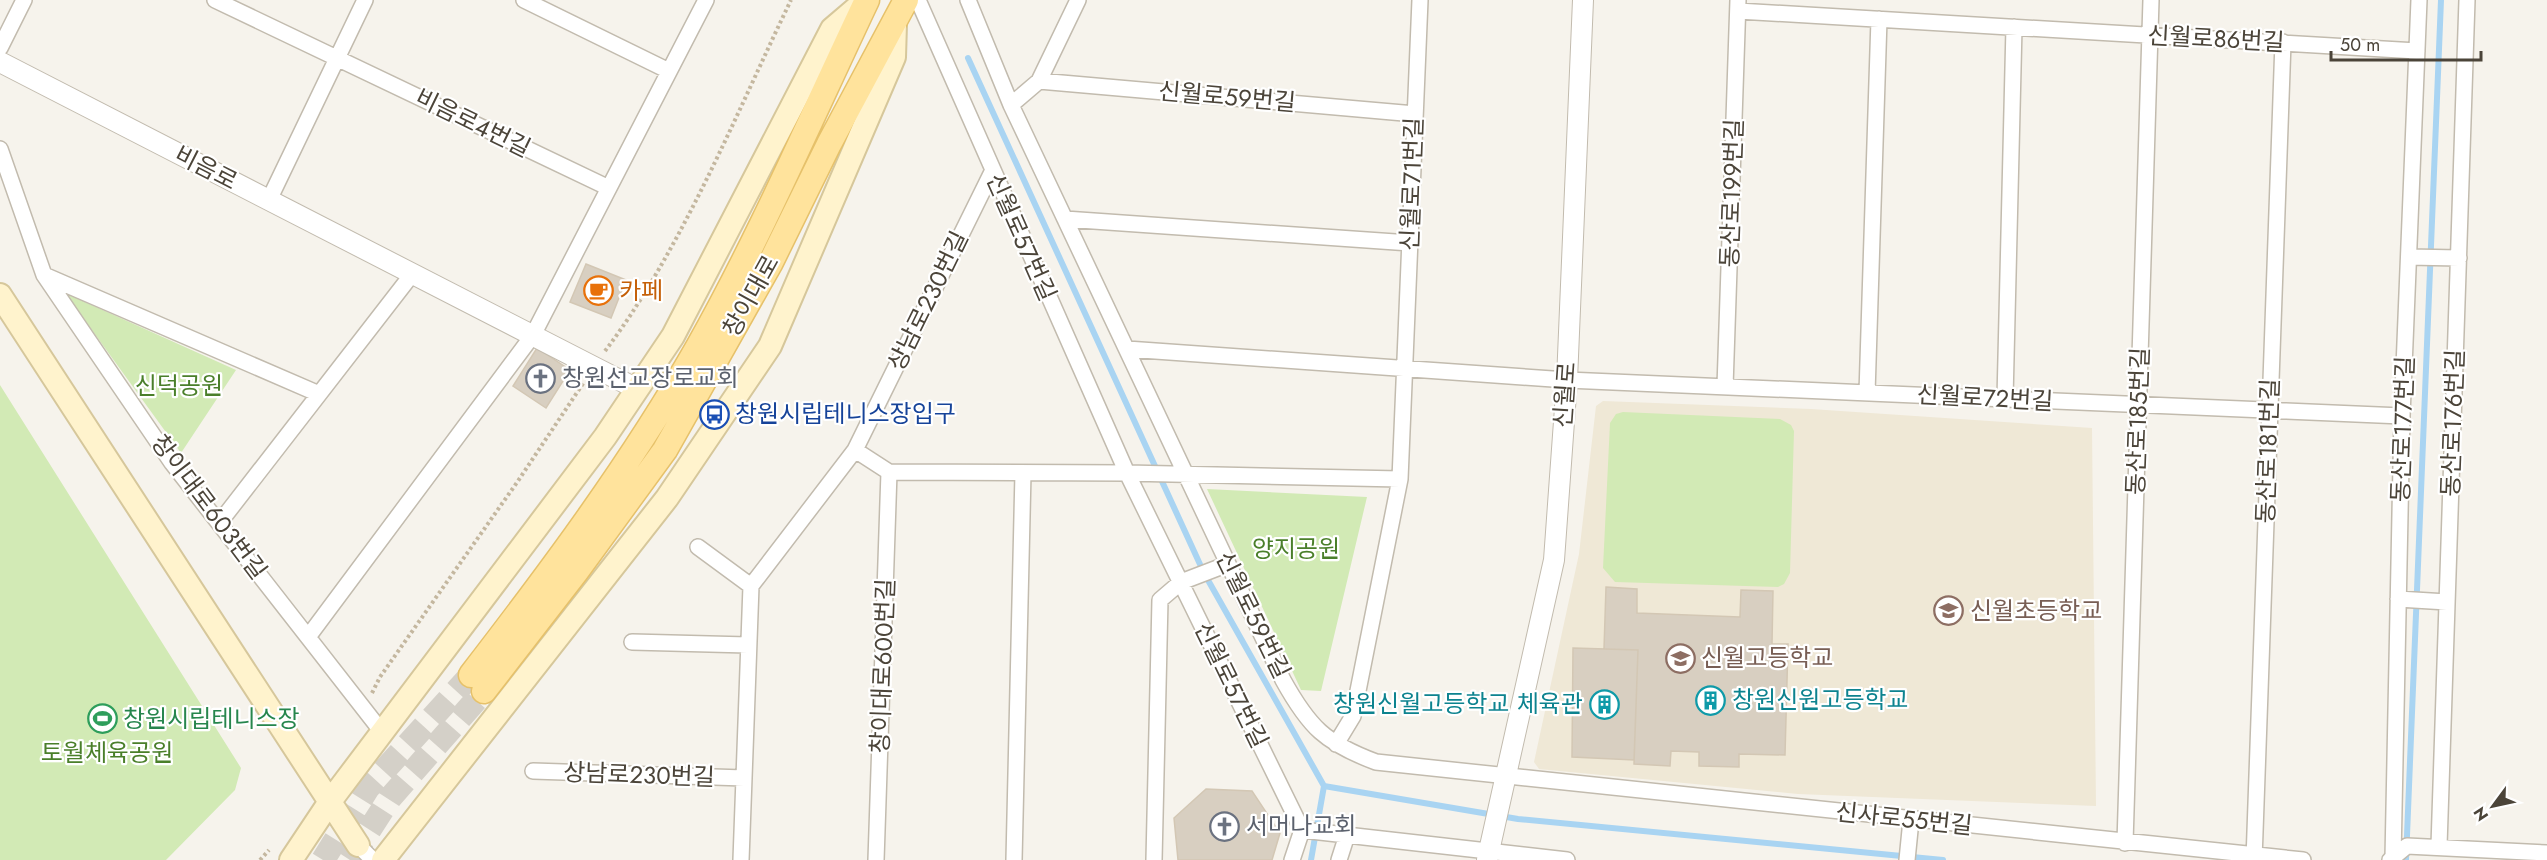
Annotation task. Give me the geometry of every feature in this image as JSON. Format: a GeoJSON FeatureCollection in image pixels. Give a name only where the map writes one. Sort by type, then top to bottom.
{"type":"FeatureCollection","features":[{"type":"Feature","properties":{"kind":"main road"},"geometry":{"type":"LineString","coordinates":[[291,860],[331,800],[604,437],[673,336],[832,29],[866,0]]}},
{"type":"Feature","properties":{"kind":"main road","name":"창이대로"},"geometry":{"type":"LineString","coordinates":[[866,0],[749,249],[698,347],[642,440],[478,683],[576,572],[665,450],[771,262],[829,144],[906,0]]}},
{"type":"Feature","properties":{"kind":"main road"},"geometry":{"type":"LineString","coordinates":[[383,860],[667,498],[770,346],[894,57],[895,24]]}},
{"type":"Feature","properties":{"kind":"main road"},"geometry":{"type":"LineString","coordinates":[[0,295],[366,852]]}},
{"type":"Feature","properties":{"kind":"street"},"geometry":{"type":"LineString","coordinates":[[0,48],[24,0]]}},
{"type":"Feature","properties":{"kind":"street","name":"비음로4번길"},"geometry":{"type":"LineString","coordinates":[[215,0],[609,188]]}},
{"type":"Feature","properties":{"kind":"street"},"geometry":{"type":"LineString","coordinates":[[269,200],[365,0]]}},
{"type":"Feature","properties":{"kind":"street"},"geometry":{"type":"LineString","coordinates":[[524,0],[669,71]]}},
{"type":"Feature","properties":{"kind":"street"},"geometry":{"type":"LineString","coordinates":[[308,637],[533,335],[706,0]]}},
{"type":"Feature","properties":{"kind":"street","name":"신월로57번길"},"geometry":{"type":"LineString","coordinates":[[918,0],[992,172],[1127,473],[1186,580],[1303,830]]}},
{"type":"Feature","properties":{"kind":"street","name":"신월로59번길"},"geometry":{"type":"LineString","coordinates":[[968,0],[1011,105],[1126,349],[1179,474],[1300,710],[1320,734],[1376,762],[1505,780]]}},
{"type":"Feature","properties":{"kind":"street"},"geometry":{"type":"LineString","coordinates":[[1011,105],[1039,81],[1078,0]]}},
{"type":"Feature","properties":{"kind":"street","name":"신월로71번길"},"geometry":{"type":"LineString","coordinates":[[1405,369],[1420,0]]}},
{"type":"Feature","properties":{"kind":"street","name":"신월로"},"geometry":{"type":"LineString","coordinates":[[1490,850],[1554,560],[1567,380],[1583,0]]}},
{"type":"Feature","properties":{"kind":"street","name":"동산로185번길"},"geometry":{"type":"LineString","coordinates":[[2125,843],[2151,0]]}},
{"type":"Feature","properties":{"kind":"street","name":"동산로177번길"},"geometry":{"type":"LineString","coordinates":[[2392,859],[2401,599],[2402,416],[2414,257],[2419,0]]}},
{"type":"Feature","properties":{"kind":"street","name":"동산로176번길"},"geometry":{"type":"LineString","coordinates":[[2436,846],[2455,258],[2467,0]]}},
{"type":"Feature","properties":{"kind":"street","name":"신월로86번길"},"geometry":{"type":"LineString","coordinates":[[1738,5],[1879,19],[2417,51]]}},
{"type":"Feature","properties":{"kind":"street","name":"동산로199번길"},"geometry":{"type":"LineString","coordinates":[[1725,387],[1738,5]]}},
{"type":"Feature","properties":{"kind":"street"},"geometry":{"type":"LineString","coordinates":[[1868,393],[1879,19]]}},
{"type":"Feature","properties":{"kind":"street"},"geometry":{"type":"LineString","coordinates":[[2005,399],[2014,27]]}},
{"type":"Feature","properties":{"kind":"street","name":"동산로181번길"},"geometry":{"type":"LineString","coordinates":[[2253,857],[2283,42]]}},
{"type":"Feature","properties":{"kind":"street","name":"비음로"},"geometry":{"type":"LineString","coordinates":[[0,62],[637,389]]}},
{"type":"Feature","properties":{"kind":"street","name":"신월로59번길"},"geometry":{"type":"LineString","coordinates":[[1039,81],[1415,114]]}},
{"type":"Feature","properties":{"kind":"street","name":"창이대로603번길"},"geometry":{"type":"LineString","coordinates":[[0,149],[44,275],[172,463],[382,732]]}},
{"type":"Feature","properties":{"kind":"street","name":"상남로230번길"},"geometry":{"type":"LineString","coordinates":[[741,860],[751,586],[855,450],[992,172]]}},
{"type":"Feature","properties":{"kind":"street"},"geometry":{"type":"LineString","coordinates":[[1065,219],[1410,243]]}},
{"type":"Feature","properties":{"kind":"street"},"geometry":{"type":"LineString","coordinates":[[2414,257],[2455,258]]}},
{"type":"Feature","properties":{"kind":"street"},"geometry":{"type":"LineString","coordinates":[[220,522],[413,273]]}},
{"type":"Feature","properties":{"kind":"street"},"geometry":{"type":"LineString","coordinates":[[44,275],[319,394]]}},
{"type":"Feature","properties":{"kind":"street"},"geometry":{"type":"LineString","coordinates":[[1126,349],[1567,380]]}},
{"type":"Feature","properties":{"kind":"street"},"geometry":{"type":"LineString","coordinates":[[1336,744],[1353,716],[1400,479],[1405,369]]}},
{"type":"Feature","properties":{"kind":"street","name":"신월로72번길"},"geometry":{"type":"LineString","coordinates":[[1567,380],[2402,416]]}},
{"type":"Feature","properties":{"kind":"street"},"geometry":{"type":"LineString","coordinates":[[855,450],[889,472],[1127,473],[1400,479]]}},
{"type":"Feature","properties":{"kind":"street","name":"창이대로600번길"},"geometry":{"type":"LineString","coordinates":[[876,860],[889,472]]}},
{"type":"Feature","properties":{"kind":"street"},"geometry":{"type":"LineString","coordinates":[[1014,860],[1023,473]]}},
{"type":"Feature","properties":{"kind":"street"},"geometry":{"type":"LineString","coordinates":[[698,548],[751,586]]}},
{"type":"Feature","properties":{"kind":"street"},"geometry":{"type":"LineString","coordinates":[[1154,860],[1160,600],[1186,580],[1224,565]]}},
{"type":"Feature","properties":{"kind":"street"},"geometry":{"type":"LineString","coordinates":[[2401,599],[2444,602]]}},
{"type":"Feature","properties":{"kind":"street"},"geometry":{"type":"LineString","coordinates":[[632,642],[748,645]]}},
{"type":"Feature","properties":{"kind":"street","name":"상남로230번길"},"geometry":{"type":"LineString","coordinates":[[533,771],[744,778]]}},
{"type":"Feature","properties":{"kind":"street","name":"신사로55번길"},"geometry":{"type":"LineString","coordinates":[[1505,780],[1911,824],[2302,860]]}},
{"type":"Feature","properties":{"kind":"street"},"geometry":{"type":"LineString","coordinates":[[1907,860],[1911,824]]}},
{"type":"Feature","properties":{"kind":"street"},"geometry":{"type":"LineString","coordinates":[[1292,860],[1303,830],[1567,860]]}},
{"type":"Feature","properties":{"kind":"street"},"geometry":{"type":"LineString","coordinates":[[1339,860],[1347,835]]}},
{"type":"Feature","properties":{"kind":"street"},"geometry":{"type":"LineString","coordinates":[[2392,859],[2407,846],[2547,852]]}},
{"type":"Feature","properties":{"kind":"path"},"geometry":{"type":"LineString","coordinates":[[260,860],[269,850]]}},
{"type":"Feature","properties":{"kind":"shaded area"},"geometry":{"type":"Polygon","coordinates":[[[1603,401],[1811,409],[2092,428],[2096,806],[1798,794],[1539,769],[1534,762],[1579,554],[1596,406],[1603,401]]]}},
{"type":"Feature","properties":{"kind":"green space","name":"신덕공원"},"geometry":{"type":"Polygon","coordinates":[[[65,293],[236,370],[181,453],[65,293]]]}},
{"type":"Feature","properties":{"kind":"green space","name":"토월체육공원"},"geometry":{"type":"Polygon","coordinates":[[[0,385],[241,768],[235,790],[166,860],[0,860],[0,385]]]}},
{"type":"Feature","properties":{"kind":"green space"},"geometry":{"type":"Polygon","coordinates":[[[1623,412],[1780,419],[1791,425],[1794,431],[1790,573],[1784,584],[1778,587],[1615,582],[1603,568],[1610,423],[1616,414],[1623,412]]]}},
{"type":"Feature","properties":{"kind":"green space","name":"양지공원"},"geometry":{"type":"Polygon","coordinates":[[[1207,489],[1367,497],[1321,691],[1301,690],[1207,489]]]}},
{"type":"Feature","properties":{"kind":"building","name":"카페"},"geometry":{"type":"Polygon","coordinates":[[[586,264],[626,280],[611,318],[570,302],[586,264]]]}},
{"type":"Feature","properties":{"kind":"building","name":"창원선교장로교회"},"geometry":{"type":"Polygon","coordinates":[[[537,348],[570,370],[546,408],[513,386],[537,348]]]}},
{"type":"Feature","properties":{"kind":"building","name":"창원신원고등학교"},"geometry":{"type":"Polygon","coordinates":[[[1606,587],[1637,589],[1637,613],[1740,617],[1741,590],[1773,591],[1772,644],[1788,644],[1785,755],[1739,754],[1739,767],[1699,766],[1699,752],[1671,751],[1670,766],[1634,764],[1638,650],[1604,649],[1606,587]]]}},
{"type":"Feature","properties":{"kind":"building","name":"창원신월고등학교 체육관"},"geometry":{"type":"Polygon","coordinates":[[[1573,648],[1638,650],[1634,760],[1572,757],[1573,648]]]}},
{"type":"Feature","properties":{"kind":"building","name":"서머나교회"},"geometry":{"type":"Polygon","coordinates":[[[1206,789],[1252,791],[1280,833],[1272,860],[1178,860],[1174,818],[1206,789]]]}},
{"type":"Feature","properties":{"kind":"waterway"},"geometry":{"type":"LineString","coordinates":[[2406,860],[2441,0]]}},
{"type":"Feature","properties":{"kind":"waterway"},"geometry":{"type":"LineString","coordinates":[[968,58],[1204,573],[1324,786],[1518,819],[1943,860]]}},
{"type":"Feature","properties":{"kind":"waterway"},"geometry":{"type":"LineString","coordinates":[[1311,860],[1324,786]]}},
{"type":"Feature","properties":{"kind":"tunnel"},"geometry":{"type":"LineString","coordinates":[[323,860],[368,788],[471,675]]}},
{"type":"Feature","properties":{"kind":"tunnel"},"geometry":{"type":"LineString","coordinates":[[350,860],[390,798],[484,691]]}},
{"type":"Feature","properties":{"kind":"place","name":"카페"},"geometry":{"type":"Point","coordinates":[598,291]}},
{"type":"Feature","properties":{"kind":"place","name":"창원선교장로교회"},"geometry":{"type":"Point","coordinates":[541,378]}},
{"type":"Feature","properties":{"kind":"place","name":"창원시립테니스장입구"},"geometry":{"type":"Point","coordinates":[714,414]}},
{"type":"Feature","properties":{"kind":"place","name":"신월초등학교"},"geometry":{"type":"Point","coordinates":[1949,611]}},
{"type":"Feature","properties":{"kind":"place","name":"신월고등학교"},"geometry":{"type":"Point","coordinates":[1680,658]}},
{"type":"Feature","properties":{"kind":"place","name":"창원신원고등학교"},"geometry":{"type":"Point","coordinates":[1711,700]}},
{"type":"Feature","properties":{"kind":"place","name":"창원신월고등학교 체육관"},"geometry":{"type":"Point","coordinates":[1604,704]}},
{"type":"Feature","properties":{"kind":"place","name":"창원시립테니스장"},"geometry":{"type":"Point","coordinates":[102,719]}},
{"type":"Feature","properties":{"kind":"place","name":"서머나교회"},"geometry":{"type":"Point","coordinates":[1225,826]}}]}
